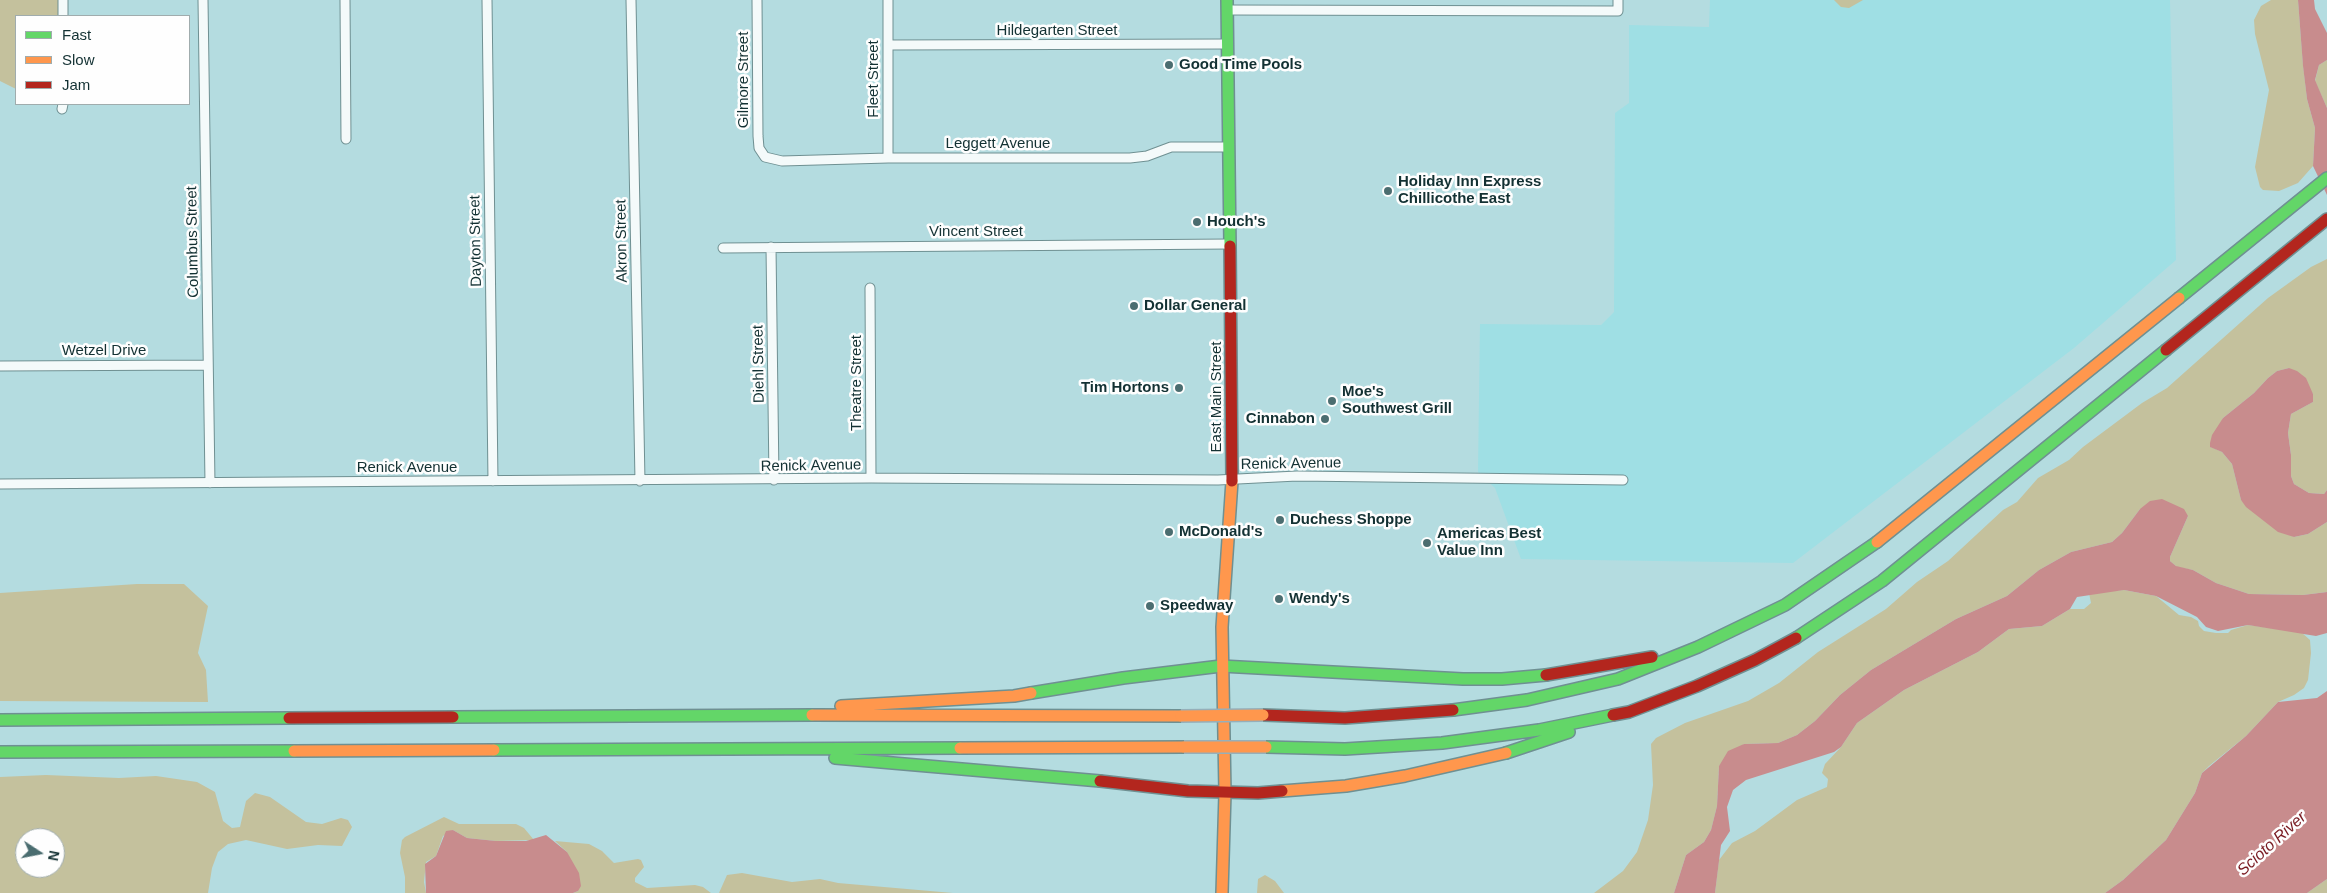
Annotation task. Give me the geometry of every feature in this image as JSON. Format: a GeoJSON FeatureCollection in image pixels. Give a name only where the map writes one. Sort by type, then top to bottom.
{"type":"FeatureCollection","features":[{"type":"Feature","properties":{"kind":"main road","name":"East Main Street"},"geometry":{"type":"LineString","coordinates":[[1222,893],[1226,843],[1226,793],[1221,666],[1232,480],[1227,5]]}},
{"type":"Feature","properties":{"kind":"main road"},"geometry":{"type":"LineString","coordinates":[[0,720],[686,715],[1262,715],[1345,718],[1444,711],[1528,700],[1618,679],[1698,647],[1785,605],[1865,552],[2327,178]]}},
{"type":"Feature","properties":{"kind":"main road"},"geometry":{"type":"LineString","coordinates":[[703,750],[887,761],[1226,793],[1258,793],[1337,787],[1405,776],[1516,751],[1697,686],[1755,660],[1805,633],[1882,581],[2327,219]]}},
{"type":"Feature","properties":{"kind":"main road"},"geometry":{"type":"LineString","coordinates":[[686,715],[1014,696],[1123,678],[1221,666],[1306,669],[1463,680],[1502,679],[1561,673],[1617,664],[1698,647]]}},
{"type":"Feature","properties":{"kind":"main road"},"geometry":{"type":"LineString","coordinates":[[0,752],[703,750],[910,747],[1266,747],[1345,749],[1442,743],[1539,730],[1629,712]]}},
{"type":"Feature","properties":{"kind":"street"},"geometry":{"type":"LineString","coordinates":[[63,0],[63,15]]}},
{"type":"Feature","properties":{"kind":"street","name":"Columbus Street"},"geometry":{"type":"LineString","coordinates":[[203,0],[210,483]]}},
{"type":"Feature","properties":{"kind":"street"},"geometry":{"type":"LineString","coordinates":[[346,0],[346,139]]}},
{"type":"Feature","properties":{"kind":"street","name":"Dayton Street"},"geometry":{"type":"LineString","coordinates":[[487,0],[493,481]]}},
{"type":"Feature","properties":{"kind":"street","name":"Akron Street"},"geometry":{"type":"LineString","coordinates":[[632,0],[640,481]]}},
{"type":"Feature","properties":{"kind":"street","name":"Gilmore Street"},"geometry":{"type":"LineString","coordinates":[[757,0],[758,136],[759,148],[766,157]]}},
{"type":"Feature","properties":{"kind":"street","name":"Fleet Street"},"geometry":{"type":"LineString","coordinates":[[888,0],[888,158]]}},
{"type":"Feature","properties":{"kind":"street"},"geometry":{"type":"LineString","coordinates":[[1227,5],[1618,12],[1618,0]]}},
{"type":"Feature","properties":{"kind":"street","name":"Hildegarten Street"},"geometry":{"type":"LineString","coordinates":[[888,46],[1227,44]]}},
{"type":"Feature","properties":{"kind":"street","name":"Leggett Avenue"},"geometry":{"type":"LineString","coordinates":[[766,157],[782,161],[888,158],[1130,158],[1147,156],[1171,147],[1229,147]]}},
{"type":"Feature","properties":{"kind":"street","name":"Vincent Street"},"geometry":{"type":"LineString","coordinates":[[723,248],[1230,244]]}},
{"type":"Feature","properties":{"kind":"street","name":"Diehl Street"},"geometry":{"type":"LineString","coordinates":[[771,247],[774,480]]}},
{"type":"Feature","properties":{"kind":"street","name":"Theatre Street"},"geometry":{"type":"LineString","coordinates":[[870,288],[871,478]]}},
{"type":"Feature","properties":{"kind":"street","name":"Wetzel Drive"},"geometry":{"type":"LineString","coordinates":[[0,366],[208,365]]}},
{"type":"Feature","properties":{"kind":"street","name":"Renick Avenue"},"geometry":{"type":"LineString","coordinates":[[0,484],[871,478],[1232,480],[1296,476],[1623,480]]}},
{"type":"Feature","properties":{"kind":"shaded area"},"geometry":{"type":"Polygon","coordinates":[[[0,0],[58,0],[58,15],[15,15],[15,88],[0,81],[0,0]]]}},
{"type":"Feature","properties":{"kind":"shaded area"},"geometry":{"type":"Polygon","coordinates":[[[1710,0],[2170,0],[2176,260],[2074,348],[1793,563],[1521,559],[1495,488],[1478,472],[1480,324],[1601,325],[1614,312],[1615,113],[1629,103],[1629,25],[1709,27],[1710,0]]]}},
{"type":"Feature","properties":{"kind":"shaded area"},"geometry":{"type":"Polygon","coordinates":[[[1834,0],[1863,0],[1849,8],[1841,7],[1834,0]]]}},
{"type":"Feature","properties":{"kind":"shaded area"},"geometry":{"type":"Polygon","coordinates":[[[2271,0],[2298,0],[2307,99],[2315,128],[2313,166],[2298,183],[2279,191],[2263,190],[2260,187],[2255,167],[2269,90],[2255,34],[2254,20],[2261,6],[2271,0]]]}},
{"type":"Feature","properties":{"kind":"shaded area"},"geometry":{"type":"Polygon","coordinates":[[[2327,60],[2327,108],[2315,81],[2319,65],[2327,60]]]}},
{"type":"Feature","properties":{"kind":"shaded area"},"geometry":{"type":"Polygon","coordinates":[[[2327,259],[2327,490],[2324,494],[2309,493],[2294,484],[2291,476],[2288,433],[2291,414],[2313,402],[2313,394],[2289,368],[2277,371],[2223,418],[2211,447],[2222,452],[2232,464],[2241,500],[2294,537],[2308,534],[2327,522],[2327,592],[2303,595],[2249,594],[2216,583],[2193,570],[2177,567],[2170,561],[2170,557],[2188,516],[2140,509],[2122,533],[2112,542],[2071,552],[2039,570],[2007,596],[1956,619],[1871,670],[1840,695],[1815,721],[1797,735],[1778,743],[1744,744],[1719,766],[1717,806],[1711,830],[1704,842],[1686,855],[1674,893],[1594,893],[1623,871],[1637,852],[1648,820],[1653,785],[1651,744],[1656,738],[1685,723],[1748,701],[1779,683],[1818,652],[1886,609],[1917,582],[1948,561],[2003,510],[2017,502],[2038,478],[2069,460],[2083,447],[2142,403],[2167,388],[2268,298],[2311,267],[2327,259]]]}},
{"type":"Feature","properties":{"kind":"shaded area"},"geometry":{"type":"Polygon","coordinates":[[[137,584],[184,584],[208,606],[198,653],[206,670],[208,702],[0,701],[0,593],[137,584]]]}},
{"type":"Feature","properties":{"kind":"shaded area"},"geometry":{"type":"Polygon","coordinates":[[[2124,590],[2156,596],[2179,615],[2191,617],[2198,621],[2199,626],[2204,631],[2228,633],[2231,630],[2248,625],[2301,632],[2310,640],[2311,653],[2308,680],[2304,688],[2278,702],[2246,736],[2202,773],[2195,793],[2166,840],[2123,880],[2105,893],[1715,893],[1719,860],[1732,843],[1755,831],[1797,800],[1827,787],[1828,779],[1822,773],[1825,764],[1841,747],[1857,723],[1904,690],[1978,652],[2009,629],[2042,626],[2070,609],[2084,609],[2091,603],[2089,593],[2124,590]]]}},
{"type":"Feature","properties":{"kind":"shaded area"},"geometry":{"type":"Polygon","coordinates":[[[46,775],[119,778],[156,776],[197,782],[215,792],[223,821],[232,828],[240,827],[246,801],[255,793],[270,797],[306,822],[322,824],[341,818],[348,820],[352,827],[342,846],[318,845],[287,849],[246,840],[228,844],[218,852],[212,868],[208,893],[0,893],[0,777],[46,775]]]}},
{"type":"Feature","properties":{"kind":"shaded area"},"geometry":{"type":"Polygon","coordinates":[[[444,817],[459,824],[516,824],[524,828],[534,840],[496,841],[467,838],[453,830],[443,836],[436,856],[426,862],[424,882],[426,893],[405,893],[405,877],[400,853],[402,840],[444,817]]]}},
{"type":"Feature","properties":{"kind":"shaded area"},"geometry":{"type":"Polygon","coordinates":[[[555,841],[589,844],[602,851],[614,863],[641,860],[644,867],[635,878],[635,882],[647,888],[695,885],[703,887],[711,893],[573,893],[578,891],[567,852],[555,841]]]}},
{"type":"Feature","properties":{"kind":"shaded area"},"geometry":{"type":"Polygon","coordinates":[[[742,873],[792,882],[820,879],[838,883],[953,893],[719,893],[727,875],[742,873]]]}},
{"type":"Feature","properties":{"kind":"shaded area"},"geometry":{"type":"Polygon","coordinates":[[[1265,875],[1275,881],[1284,893],[1257,893],[1258,879],[1265,875]]]}},
{"type":"Feature","properties":{"kind":"shaded area"},"geometry":{"type":"Polygon","coordinates":[[[2327,879],[2327,893],[2307,893],[2327,879]]]}},
{"type":"Feature","properties":{"kind":"water"},"geometry":{"type":"Polygon","coordinates":[[[2298,0],[2314,0],[2315,9],[2327,33],[2327,60],[2319,65],[2315,80],[2327,108],[2327,195],[2313,166],[2315,128],[2307,99],[2298,0]]]}},
{"type":"Feature","properties":{"kind":"water"},"geometry":{"type":"Polygon","coordinates":[[[2289,368],[2306,378],[2313,394],[2313,402],[2291,414],[2288,433],[2291,476],[2294,484],[2309,493],[2324,494],[2327,490],[2327,522],[2308,534],[2294,537],[2278,532],[2246,507],[2241,500],[2232,464],[2222,452],[2210,447],[2212,435],[2223,418],[2277,371],[2289,368]]]}},
{"type":"Feature","properties":{"kind":"water"},"geometry":{"type":"Polygon","coordinates":[[[2162,499],[2184,509],[2188,516],[2170,557],[2170,561],[2176,566],[2193,570],[2216,583],[2249,594],[2303,595],[2327,592],[2327,633],[2316,636],[2248,625],[2218,631],[2206,627],[2197,617],[2156,596],[2124,590],[2077,597],[2070,609],[2042,626],[2009,629],[1978,652],[1904,690],[1857,723],[1841,747],[1834,752],[1746,780],[1733,790],[1727,807],[1730,831],[1721,845],[1715,893],[1674,893],[1686,855],[1704,842],[1711,830],[1717,806],[1719,766],[1728,751],[1744,744],[1778,743],[1797,735],[1815,721],[1840,695],[1871,670],[1956,619],[2007,596],[2039,570],[2071,552],[2112,542],[2122,533],[2140,509],[2150,501],[2162,499]]]}},
{"type":"Feature","properties":{"kind":"water","name":"Scioto River"},"geometry":{"type":"Polygon","coordinates":[[[2327,691],[2327,879],[2307,893],[2105,893],[2123,880],[2166,840],[2195,793],[2202,773],[2246,736],[2278,702],[2317,698],[2327,691]]]}},
{"type":"Feature","properties":{"kind":"water"},"geometry":{"type":"Polygon","coordinates":[[[453,830],[467,838],[496,841],[526,841],[546,835],[567,852],[579,873],[581,886],[578,891],[573,893],[426,893],[425,864],[436,856],[446,831],[453,830]]]}},
{"type":"Feature","properties":{"kind":"traffic: fast"},"geometry":{"type":"LineString","coordinates":[[1227,0],[1230,246]]}},
{"type":"Feature","properties":{"kind":"traffic: fast"},"geometry":{"type":"LineString","coordinates":[[2179,298],[2327,178]]}},
{"type":"Feature","properties":{"kind":"traffic: fast"},"geometry":{"type":"LineString","coordinates":[[1796,638],[1882,581],[2166,350]]}},
{"type":"Feature","properties":{"kind":"traffic: fast"},"geometry":{"type":"LineString","coordinates":[[1453,710],[1527,700],[1618,679],[1698,647],[1785,605],[1877,542]]}},
{"type":"Feature","properties":{"kind":"traffic: fast"},"geometry":{"type":"LineString","coordinates":[[1031,693],[1123,678],[1221,666],[1463,679],[1502,679],[1546,675]]}},
{"type":"Feature","properties":{"kind":"traffic: fast"},"geometry":{"type":"LineString","coordinates":[[453,717],[812,715]]}},
{"type":"Feature","properties":{"kind":"traffic: fast"},"geometry":{"type":"LineString","coordinates":[[1266,747],[1345,749],[1442,743],[1539,730],[1613,715]]}},
{"type":"Feature","properties":{"kind":"traffic: fast"},"geometry":{"type":"LineString","coordinates":[[0,720],[289,718]]}},
{"type":"Feature","properties":{"kind":"traffic: fast"},"geometry":{"type":"LineString","coordinates":[[1506,753],[1569,732]]}},
{"type":"Feature","properties":{"kind":"traffic: fast"},"geometry":{"type":"LineString","coordinates":[[494,750],[960,748]]}},
{"type":"Feature","properties":{"kind":"traffic: fast"},"geometry":{"type":"LineString","coordinates":[[0,752],[294,751]]}},
{"type":"Feature","properties":{"kind":"traffic: fast"},"geometry":{"type":"LineString","coordinates":[[835,758],[1100,781]]}},
{"type":"Feature","properties":{"kind":"traffic: slow"},"geometry":{"type":"LineString","coordinates":[[1877,542],[2179,298]]}},
{"type":"Feature","properties":{"kind":"traffic: slow"},"geometry":{"type":"LineString","coordinates":[[1225,793],[1222,627],[1232,481]]}},
{"type":"Feature","properties":{"kind":"traffic: slow"},"geometry":{"type":"LineString","coordinates":[[841,706],[1014,696],[1031,693]]}},
{"type":"Feature","properties":{"kind":"traffic: slow"},"geometry":{"type":"LineString","coordinates":[[812,715],[1181,716]]}},
{"type":"Feature","properties":{"kind":"traffic: slow"},"geometry":{"type":"LineString","coordinates":[[1181,716],[1263,715]]}},
{"type":"Feature","properties":{"kind":"traffic: slow"},"geometry":{"type":"LineString","coordinates":[[960,748],[1184,747]]}},
{"type":"Feature","properties":{"kind":"traffic: slow"},"geometry":{"type":"LineString","coordinates":[[1184,747],[1266,747]]}},
{"type":"Feature","properties":{"kind":"traffic: slow"},"geometry":{"type":"LineString","coordinates":[[294,751],[494,750]]}},
{"type":"Feature","properties":{"kind":"traffic: slow"},"geometry":{"type":"LineString","coordinates":[[1282,791],[1346,786],[1405,776],[1506,753]]}},
{"type":"Feature","properties":{"kind":"traffic: slow"},"geometry":{"type":"LineString","coordinates":[[1222,893],[1225,793]]}},
{"type":"Feature","properties":{"kind":"traffic: jam"},"geometry":{"type":"LineString","coordinates":[[2166,350],[2327,219]]}},
{"type":"Feature","properties":{"kind":"traffic: jam"},"geometry":{"type":"LineString","coordinates":[[1230,246],[1232,481]]}},
{"type":"Feature","properties":{"kind":"traffic: jam"},"geometry":{"type":"LineString","coordinates":[[1613,715],[1629,712],[1697,686],[1755,660],[1796,638]]}},
{"type":"Feature","properties":{"kind":"traffic: jam"},"geometry":{"type":"LineString","coordinates":[[1546,675],[1652,657]]}},
{"type":"Feature","properties":{"kind":"traffic: jam"},"geometry":{"type":"LineString","coordinates":[[1263,715],[1345,718],[1453,710]]}},
{"type":"Feature","properties":{"kind":"traffic: jam"},"geometry":{"type":"LineString","coordinates":[[289,718],[453,717]]}},
{"type":"Feature","properties":{"kind":"traffic: jam"},"geometry":{"type":"LineString","coordinates":[[1100,781],[1188,791],[1258,793],[1282,791]]}},
{"type":"Feature","properties":{"kind":"place","name":"Good Time Pools"},"geometry":{"type":"Point","coordinates":[1169,65]}},
{"type":"Feature","properties":{"kind":"place","name":"Holiday Inn Express Chillicothe East"},"geometry":{"type":"Point","coordinates":[1388,191]}},
{"type":"Feature","properties":{"kind":"place","name":"Houch's"},"geometry":{"type":"Point","coordinates":[1197,222]}},
{"type":"Feature","properties":{"kind":"place","name":"Dollar General"},"geometry":{"type":"Point","coordinates":[1134,306]}},
{"type":"Feature","properties":{"kind":"place","name":"Tim Hortons"},"geometry":{"type":"Point","coordinates":[1179,388]}},
{"type":"Feature","properties":{"kind":"place","name":"Moe's Southwest Grill"},"geometry":{"type":"Point","coordinates":[1332,401]}},
{"type":"Feature","properties":{"kind":"place","name":"Cinnabon"},"geometry":{"type":"Point","coordinates":[1325,419]}},
{"type":"Feature","properties":{"kind":"place","name":"Duchess Shoppe"},"geometry":{"type":"Point","coordinates":[1280,520]}},
{"type":"Feature","properties":{"kind":"place","name":"McDonald's"},"geometry":{"type":"Point","coordinates":[1169,532]}},
{"type":"Feature","properties":{"kind":"place","name":"Americas Best Value Inn"},"geometry":{"type":"Point","coordinates":[1427,543]}},
{"type":"Feature","properties":{"kind":"place","name":"Wendy's"},"geometry":{"type":"Point","coordinates":[1279,599]}},
{"type":"Feature","properties":{"kind":"place","name":"Speedway"},"geometry":{"type":"Point","coordinates":[1150,606]}}]}
